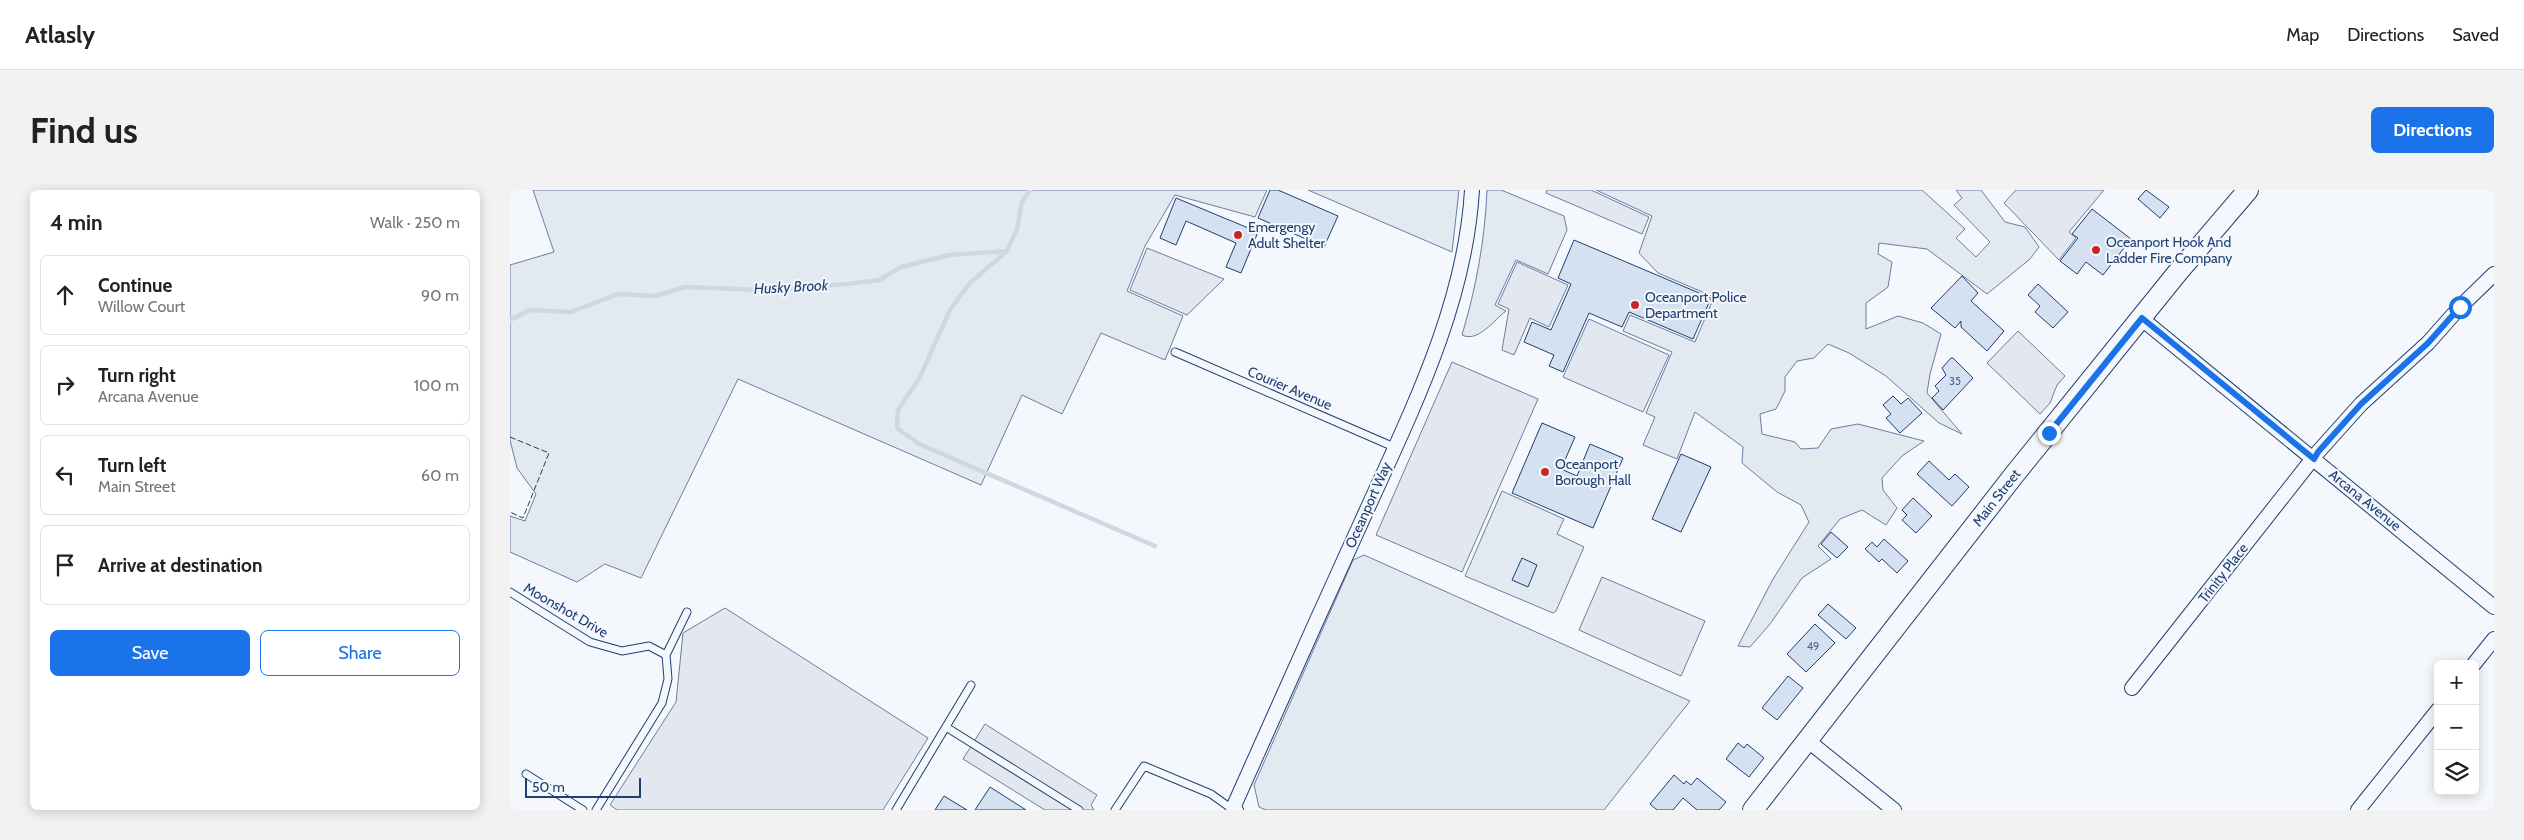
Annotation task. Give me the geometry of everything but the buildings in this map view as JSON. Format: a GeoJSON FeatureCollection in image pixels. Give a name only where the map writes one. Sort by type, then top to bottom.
{"type":"FeatureCollection","features":[{"type":"Feature","properties":{"kind":"street","name":"Oceanport Way"},"geometry":{"type":"LineString","coordinates":[[1233,809],[1435,353],[1455,296],[1465,253],[1472,190]]}},
{"type":"Feature","properties":{"kind":"street","name":"Main Street"},"geometry":{"type":"LineString","coordinates":[[1753,810],[2020,468],[2248,190]]}},
{"type":"Feature","properties":{"kind":"street","name":"Trinity Place"},"geometry":{"type":"LineString","coordinates":[[2132,688],[2318,452],[2361,404],[2428,343],[2460,307],[2494,274]]}},
{"type":"Feature","properties":{"kind":"street","name":"Arcana Avenue"},"geometry":{"type":"LineString","coordinates":[[2142,318],[2494,607]]}},
{"type":"Feature","properties":{"kind":"street"},"geometry":{"type":"LineString","coordinates":[[2477,660],[2494,640]]}},
{"type":"Feature","properties":{"kind":"street"},"geometry":{"type":"LineString","coordinates":[[2358,810],[2434,715]]}},
{"type":"Feature","properties":{"kind":"street"},"geometry":{"type":"LineString","coordinates":[[1807,740],[1894,810]]}},
{"type":"Feature","properties":{"kind":"lane","name":"Courier Avenue"},"geometry":{"type":"LineString","coordinates":[[1175,352],[1394,447]]}},
{"type":"Feature","properties":{"kind":"lane","name":"Moonshot Drive"},"geometry":{"type":"LineString","coordinates":[[510,592],[590,642],[622,650],[649,646],[666,655]]}},
{"type":"Feature","properties":{"kind":"lane"},"geometry":{"type":"LineString","coordinates":[[596,810],[662,703],[668,679],[666,655],[687,612]]}},
{"type":"Feature","properties":{"kind":"lane"},"geometry":{"type":"LineString","coordinates":[[896,810],[972,685]]}},
{"type":"Feature","properties":{"kind":"lane"},"geometry":{"type":"LineString","coordinates":[[946,726],[1079,810]]}},
{"type":"Feature","properties":{"kind":"lane"},"geometry":{"type":"LineString","coordinates":[[1115,810],[1144,766],[1211,794],[1233,809]]}},
{"type":"Feature","properties":{"kind":"lane"},"geometry":{"type":"LineString","coordinates":[[526,774],[583,810]]}},
{"type":"Feature","properties":{"kind":"shaded area"},"geometry":{"type":"Polygon","coordinates":[[[533,190],[1267,190],[1255,217],[1175,195],[1145,246],[1127,291],[1183,316],[1165,360],[1101,333],[1062,414],[1022,395],[981,485],[738,379],[641,578],[605,564],[577,582],[510,552],[510,516],[525,521],[536,494],[517,468],[510,440],[510,265],[554,252],[533,190]]]}},
{"type":"Feature","properties":{"kind":"shaded area"},"geometry":{"type":"Polygon","coordinates":[[[1308,190],[1459,190],[1452,252],[1308,190]]]}},
{"type":"Feature","properties":{"kind":"shaded area"},"geometry":{"type":"Polygon","coordinates":[[[1487,190],[1501,190],[1564,216],[1567,230],[1548,274],[1516,260],[1495,305],[1506,311],[1486,329],[1474,336],[1468,337],[1462,335],[1472,300],[1479,264],[1487,190]]]}},
{"type":"Feature","properties":{"kind":"shaded area"},"geometry":{"type":"Polygon","coordinates":[[[1547,190],[1591,190],[1649,217],[1642,234],[1546,193],[1547,190]]]}},
{"type":"Feature","properties":{"kind":"shaded area"},"geometry":{"type":"Polygon","coordinates":[[[1596,190],[1922,190],[1965,229],[1956,238],[1976,257],[1990,242],[1954,205],[1962,198],[1956,190],[1981,190],[2005,222],[2025,227],[2039,247],[2030,259],[1987,294],[1927,249],[1879,243],[1878,254],[1892,262],[1888,287],[1866,303],[1866,329],[1898,316],[1923,323],[1941,334],[1927,393],[1962,434],[1939,423],[1886,376],[1849,353],[1828,344],[1814,358],[1797,361],[1785,377],[1785,391],[1776,409],[1760,414],[1762,434],[1795,442],[1801,449],[1818,448],[1831,429],[1858,424],[1924,441],[1902,456],[1882,478],[1883,490],[1897,508],[1886,525],[1862,510],[1840,519],[1818,546],[1831,559],[1802,578],[1770,624],[1750,647],[1738,646],[1773,579],[1809,522],[1801,505],[1777,492],[1742,463],[1743,447],[1695,412],[1677,459],[1643,445],[1655,417],[1646,413],[1672,352],[1623,331],[1630,315],[1695,342],[1714,297],[1658,273],[1639,253],[1652,216],[1596,190]]]}},
{"type":"Feature","properties":{"kind":"shaded area"},"geometry":{"type":"Polygon","coordinates":[[[2016,190],[2104,190],[2069,232],[2076,238],[2059,260],[2004,203],[2016,190]]]}},
{"type":"Feature","properties":{"kind":"shaded area"},"geometry":{"type":"Polygon","coordinates":[[[1147,248],[1224,279],[1187,315],[1130,290],[1147,248]]]}},
{"type":"Feature","properties":{"kind":"shaded area"},"geometry":{"type":"Polygon","coordinates":[[[1517,262],[1568,285],[1549,327],[1530,318],[1514,355],[1502,350],[1509,309],[1498,304],[1517,262]]]}},
{"type":"Feature","properties":{"kind":"shaded area"},"geometry":{"type":"Polygon","coordinates":[[[1589,319],[1669,355],[1643,412],[1563,377],[1589,319]]]}},
{"type":"Feature","properties":{"kind":"shaded area"},"geometry":{"type":"Polygon","coordinates":[[[2018,331],[2065,376],[2057,385],[2050,403],[2040,414],[1987,363],[2018,331]]]}},
{"type":"Feature","properties":{"kind":"shaded area"},"geometry":{"type":"Polygon","coordinates":[[[1452,362],[1538,399],[1462,572],[1376,535],[1452,362]]]}},
{"type":"Feature","properties":{"kind":"shaded area"},"geometry":{"type":"Polygon","coordinates":[[[1502,491],[1564,519],[1557,534],[1584,547],[1556,611],[1553,613],[1465,576],[1502,491]]]}},
{"type":"Feature","properties":{"kind":"shaded area"},"geometry":{"type":"Polygon","coordinates":[[[1364,555],[1690,701],[1604,810],[1266,810],[1259,807],[1254,785],[1353,560],[1364,555]]]}},
{"type":"Feature","properties":{"kind":"shaded area"},"geometry":{"type":"Polygon","coordinates":[[[1602,577],[1705,621],[1681,676],[1579,630],[1602,577]]]}},
{"type":"Feature","properties":{"kind":"shaded area"},"geometry":{"type":"Polygon","coordinates":[[[725,608],[928,738],[883,810],[617,810],[610,805],[676,702],[683,633],[725,608]]]}},
{"type":"Feature","properties":{"kind":"shaded area"},"geometry":{"type":"Polygon","coordinates":[[[985,724],[1097,795],[1091,805],[1094,810],[1045,810],[963,759],[985,724]]]}},
{"type":"Feature","properties":{"kind":"waterway","name":"Husky Brook"},"geometry":{"type":"LineString","coordinates":[[510,320],[530,310],[571,312],[618,294],[656,296],[685,287],[766,290],[879,280],[901,267],[949,255],[1007,251],[1017,229],[1022,202],[1030,190]]}},
{"type":"Feature","properties":{"kind":"waterway"},"geometry":{"type":"LineString","coordinates":[[1007,251],[970,283],[950,310],[920,377],[898,410],[897,428],[919,444],[1155,546]]}},
{"type":"Feature","properties":{"kind":"fence"},"geometry":{"type":"LineString","coordinates":[[510,437],[549,453],[523,518],[510,512]]}},
{"type":"Feature","properties":{"kind":"place","name":"Emergengy Adult Shelter"},"geometry":{"type":"Point","coordinates":[1238,235]}},
{"type":"Feature","properties":{"kind":"place","name":"Oceanport Hook And Ladder Fire Company"},"geometry":{"type":"Point","coordinates":[2096,250]}},
{"type":"Feature","properties":{"kind":"place","name":"Oceanport Police Department"},"geometry":{"type":"Point","coordinates":[1635,305]}},
{"type":"Feature","properties":{"kind":"place","name":"Oceanport Borough Hall"},"geometry":{"type":"Point","coordinates":[1545,472]}},
{"type":"Feature","properties":{"kind":"route"},"geometry":{"type":"LineString","coordinates":[[2049,433],[2142,318],[2314,459],[2318,452],[2361,404],[2428,343],[2460,307]]}}]}
